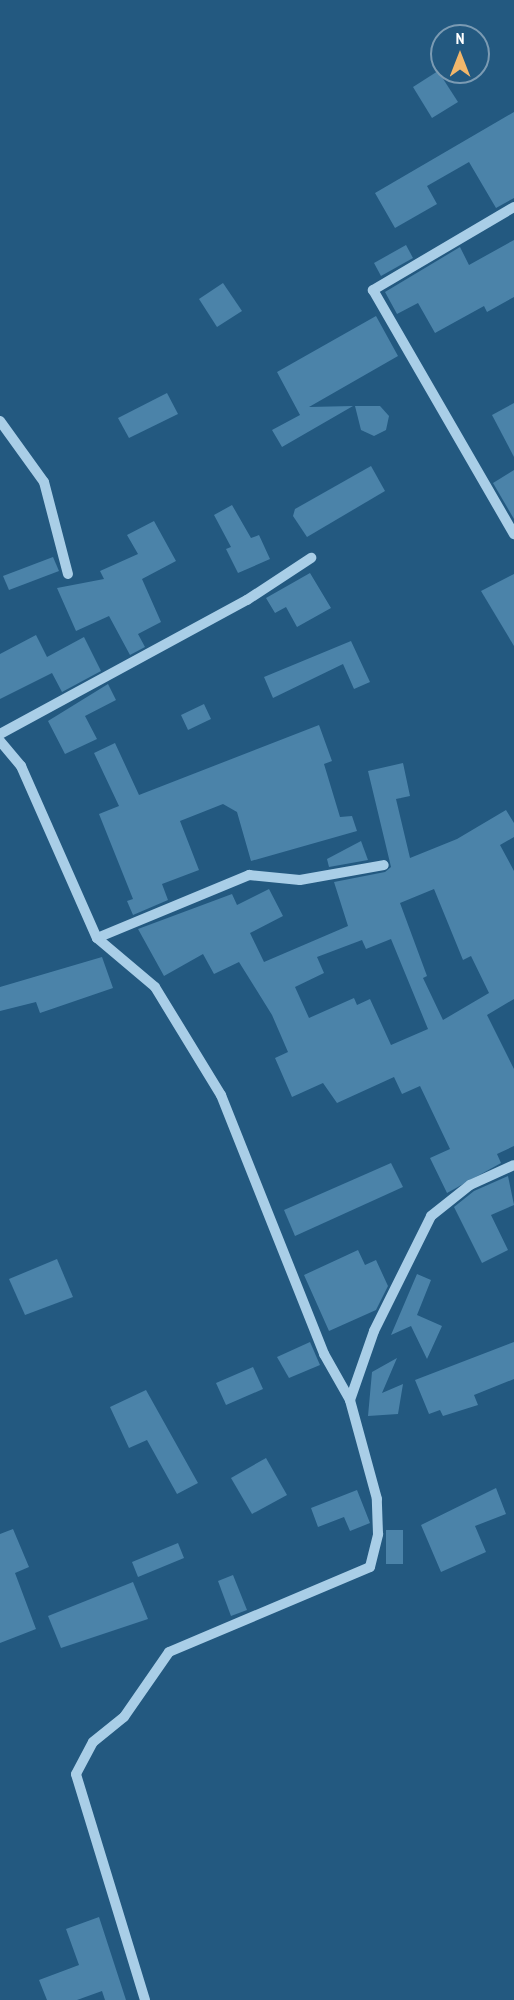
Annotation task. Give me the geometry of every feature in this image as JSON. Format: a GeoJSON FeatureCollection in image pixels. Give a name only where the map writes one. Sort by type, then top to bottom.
{"type":"FeatureCollection","features":[{"type":"Feature","properties":{"kind":"street"},"geometry":{"type":"LineString","coordinates":[[514,207],[374,290],[514,534]]}},
{"type":"Feature","properties":{"kind":"street"},"geometry":{"type":"LineString","coordinates":[[0,421],[44,482],[68,574]]}},
{"type":"Feature","properties":{"kind":"street"},"geometry":{"type":"LineString","coordinates":[[0,734],[248,600],[311,558]]}},
{"type":"Feature","properties":{"kind":"street"},"geometry":{"type":"LineString","coordinates":[[0,741],[21,766],[97,938],[155,987],[221,1095],[324,1354],[350,1400],[377,1500],[378,1534],[370,1567],[169,1652],[124,1717],[93,1742],[76,1774],[145,2000]]}},
{"type":"Feature","properties":{"kind":"street"},"geometry":{"type":"LineString","coordinates":[[97,938],[249,875],[300,880],[384,865]]}},
{"type":"Feature","properties":{"kind":"street"},"geometry":{"type":"LineString","coordinates":[[350,1400],[374,1331],[431,1216],[470,1185],[514,1165]]}},
{"type":"Feature","properties":{"kind":"building"},"geometry":{"type":"Polygon","coordinates":[[[430,76],[430,84],[446,84],[458,102],[432,118],[413,87],[430,76]]]}},
{"type":"Feature","properties":{"kind":"building"},"geometry":{"type":"Polygon","coordinates":[[[514,112],[514,198],[496,208],[469,162],[427,186],[437,204],[395,228],[375,193],[514,112]]]}},
{"type":"Feature","properties":{"kind":"building"},"geometry":{"type":"Polygon","coordinates":[[[514,240],[514,297],[487,312],[484,306],[435,333],[418,303],[397,314],[385,292],[460,247],[469,265],[514,240]]]}},
{"type":"Feature","properties":{"kind":"building"},"geometry":{"type":"Polygon","coordinates":[[[406,245],[413,258],[381,276],[374,263],[406,245]]]}},
{"type":"Feature","properties":{"kind":"building"},"geometry":{"type":"Polygon","coordinates":[[[223,283],[242,311],[217,327],[199,299],[223,283]]]}},
{"type":"Feature","properties":{"kind":"building"},"geometry":{"type":"Polygon","coordinates":[[[376,316],[398,356],[309,407],[353,406],[282,447],[272,430],[300,415],[277,372],[376,316]]]}},
{"type":"Feature","properties":{"kind":"building"},"geometry":{"type":"Polygon","coordinates":[[[167,393],[178,414],[129,438],[118,418],[167,393]]]}},
{"type":"Feature","properties":{"kind":"building"},"geometry":{"type":"Polygon","coordinates":[[[514,403],[514,457],[492,415],[514,403]]]}},
{"type":"Feature","properties":{"kind":"building"},"geometry":{"type":"Polygon","coordinates":[[[355,406],[380,406],[389,416],[386,430],[374,436],[361,430],[355,406]]]}},
{"type":"Feature","properties":{"kind":"building"},"geometry":{"type":"Polygon","coordinates":[[[371,466],[385,491],[307,537],[293,516],[295,509],[371,466]]]}},
{"type":"Feature","properties":{"kind":"building"},"geometry":{"type":"Polygon","coordinates":[[[514,470],[514,519],[493,483],[514,470]]]}},
{"type":"Feature","properties":{"kind":"building"},"geometry":{"type":"Polygon","coordinates":[[[232,505],[251,538],[259,535],[270,559],[238,573],[226,549],[231,547],[214,515],[232,505]]]}},
{"type":"Feature","properties":{"kind":"building"},"geometry":{"type":"Polygon","coordinates":[[[154,521],[176,561],[142,579],[161,622],[138,634],[145,647],[130,655],[109,616],[76,631],[57,588],[104,579],[100,571],[138,554],[127,535],[154,521]]]}},
{"type":"Feature","properties":{"kind":"building"},"geometry":{"type":"Polygon","coordinates":[[[53,557],[59,571],[9,590],[3,576],[53,557]]]}},
{"type":"Feature","properties":{"kind":"building"},"geometry":{"type":"Polygon","coordinates":[[[310,573],[331,608],[297,627],[286,607],[275,613],[266,598],[310,573]]]}},
{"type":"Feature","properties":{"kind":"building"},"geometry":{"type":"Polygon","coordinates":[[[514,574],[514,646],[481,591],[514,574]]]}},
{"type":"Feature","properties":{"kind":"building"},"geometry":{"type":"Polygon","coordinates":[[[36,635],[47,657],[84,637],[101,671],[62,692],[52,673],[0,699],[0,654],[36,635]]]}},
{"type":"Feature","properties":{"kind":"building"},"geometry":{"type":"Polygon","coordinates":[[[351,641],[370,682],[354,689],[343,664],[273,698],[264,677],[351,641]]]}},
{"type":"Feature","properties":{"kind":"building"},"geometry":{"type":"Polygon","coordinates":[[[108,684],[116,700],[85,716],[97,739],[65,754],[48,721],[108,684]]]}},
{"type":"Feature","properties":{"kind":"building"},"geometry":{"type":"Polygon","coordinates":[[[204,704],[211,719],[188,730],[181,715],[204,704]]]}},
{"type":"Feature","properties":{"kind":"building"},"geometry":{"type":"Polygon","coordinates":[[[319,725],[332,761],[324,764],[340,817],[352,816],[357,831],[251,861],[237,812],[223,804],[180,821],[199,870],[162,884],[168,900],[133,915],[127,901],[133,899],[99,814],[119,806],[94,753],[115,743],[139,795],[319,725]]]}},
{"type":"Feature","properties":{"kind":"building"},"geometry":{"type":"Polygon","coordinates":[[[403,763],[410,796],[396,799],[410,858],[457,839],[506,810],[514,823],[514,837],[500,845],[514,871],[514,999],[487,1015],[514,1069],[514,1146],[497,1154],[501,1163],[447,1193],[430,1158],[450,1149],[420,1086],[402,1094],[394,1077],[337,1103],[323,1083],[292,1097],[275,1058],[288,1052],[272,1015],[239,962],[214,974],[203,954],[164,976],[138,929],[232,894],[237,905],[269,889],[283,916],[250,933],[264,962],[348,926],[334,882],[385,872],[391,867],[368,771],[403,763]],[[434,889],[400,903],[427,976],[423,978],[443,1020],[489,993],[471,956],[463,960],[434,889]],[[391,939],[366,949],[362,940],[317,957],[324,973],[295,987],[309,1018],[354,998],[357,1005],[370,999],[391,1045],[428,1029],[391,939]]]}},
{"type":"Feature","properties":{"kind":"building"},"geometry":{"type":"Polygon","coordinates":[[[361,841],[368,860],[329,867],[327,859],[361,841]]]}},
{"type":"Feature","properties":{"kind":"building"},"geometry":{"type":"Polygon","coordinates":[[[102,957],[113,988],[40,1013],[36,1002],[0,1011],[0,987],[102,957]]]}},
{"type":"Feature","properties":{"kind":"building"},"geometry":{"type":"Polygon","coordinates":[[[391,1163],[403,1187],[295,1236],[284,1210],[391,1163]]]}},
{"type":"Feature","properties":{"kind":"building"},"geometry":{"type":"Polygon","coordinates":[[[508,1176],[514,1205],[491,1215],[508,1250],[482,1263],[454,1207],[474,1191],[508,1176]]]}},
{"type":"Feature","properties":{"kind":"building"},"geometry":{"type":"Polygon","coordinates":[[[358,1250],[365,1265],[376,1260],[388,1286],[376,1310],[329,1331],[304,1275],[358,1250]]]}},
{"type":"Feature","properties":{"kind":"building"},"geometry":{"type":"Polygon","coordinates":[[[57,1259],[73,1297],[25,1315],[9,1279],[57,1259]]]}},
{"type":"Feature","properties":{"kind":"building"},"geometry":{"type":"Polygon","coordinates":[[[417,1274],[431,1280],[417,1315],[442,1326],[427,1359],[411,1326],[391,1335],[417,1274]]]}},
{"type":"Feature","properties":{"kind":"building"},"geometry":{"type":"Polygon","coordinates":[[[310,1342],[320,1365],[289,1378],[277,1357],[310,1342]]]}},
{"type":"Feature","properties":{"kind":"building"},"geometry":{"type":"Polygon","coordinates":[[[514,1342],[514,1379],[474,1395],[478,1405],[443,1416],[440,1410],[429,1414],[415,1380],[514,1342]]]}},
{"type":"Feature","properties":{"kind":"building"},"geometry":{"type":"Polygon","coordinates":[[[397,1358],[382,1393],[403,1384],[398,1414],[368,1416],[372,1372],[397,1358]]]}},
{"type":"Feature","properties":{"kind":"building"},"geometry":{"type":"Polygon","coordinates":[[[253,1367],[263,1389],[226,1405],[216,1383],[253,1367]]]}},
{"type":"Feature","properties":{"kind":"building"},"geometry":{"type":"Polygon","coordinates":[[[146,1390],[198,1483],[177,1494],[147,1440],[129,1448],[110,1407],[146,1390]]]}},
{"type":"Feature","properties":{"kind":"building"},"geometry":{"type":"Polygon","coordinates":[[[266,1458],[287,1495],[252,1514],[231,1478],[266,1458]]]}},
{"type":"Feature","properties":{"kind":"building"},"geometry":{"type":"Polygon","coordinates":[[[496,1488],[506,1514],[475,1526],[486,1552],[441,1572],[421,1525],[496,1488]]]}},
{"type":"Feature","properties":{"kind":"building"},"geometry":{"type":"Polygon","coordinates":[[[357,1490],[370,1523],[350,1531],[344,1517],[318,1527],[311,1508],[357,1490]]]}},
{"type":"Feature","properties":{"kind":"building"},"geometry":{"type":"Polygon","coordinates":[[[13,1529],[29,1567],[15,1573],[36,1629],[0,1643],[0,1534],[13,1529]]]}},
{"type":"Feature","properties":{"kind":"building"},"geometry":{"type":"Polygon","coordinates":[[[386,1530],[403,1530],[403,1564],[386,1564],[386,1530]]]}},
{"type":"Feature","properties":{"kind":"building"},"geometry":{"type":"Polygon","coordinates":[[[178,1543],[184,1558],[138,1577],[132,1562],[178,1543]]]}},
{"type":"Feature","properties":{"kind":"building"},"geometry":{"type":"Polygon","coordinates":[[[233,1575],[247,1610],[231,1616],[218,1581],[233,1575]]]}},
{"type":"Feature","properties":{"kind":"building"},"geometry":{"type":"Polygon","coordinates":[[[133,1582],[148,1619],[61,1648],[48,1616],[133,1582]]]}},
{"type":"Feature","properties":{"kind":"building"},"geometry":{"type":"Polygon","coordinates":[[[99,1917],[126,2000],[105,2000],[102,1991],[77,2000],[47,2000],[39,1980],[79,1965],[66,1929],[99,1917]]]}}]}
